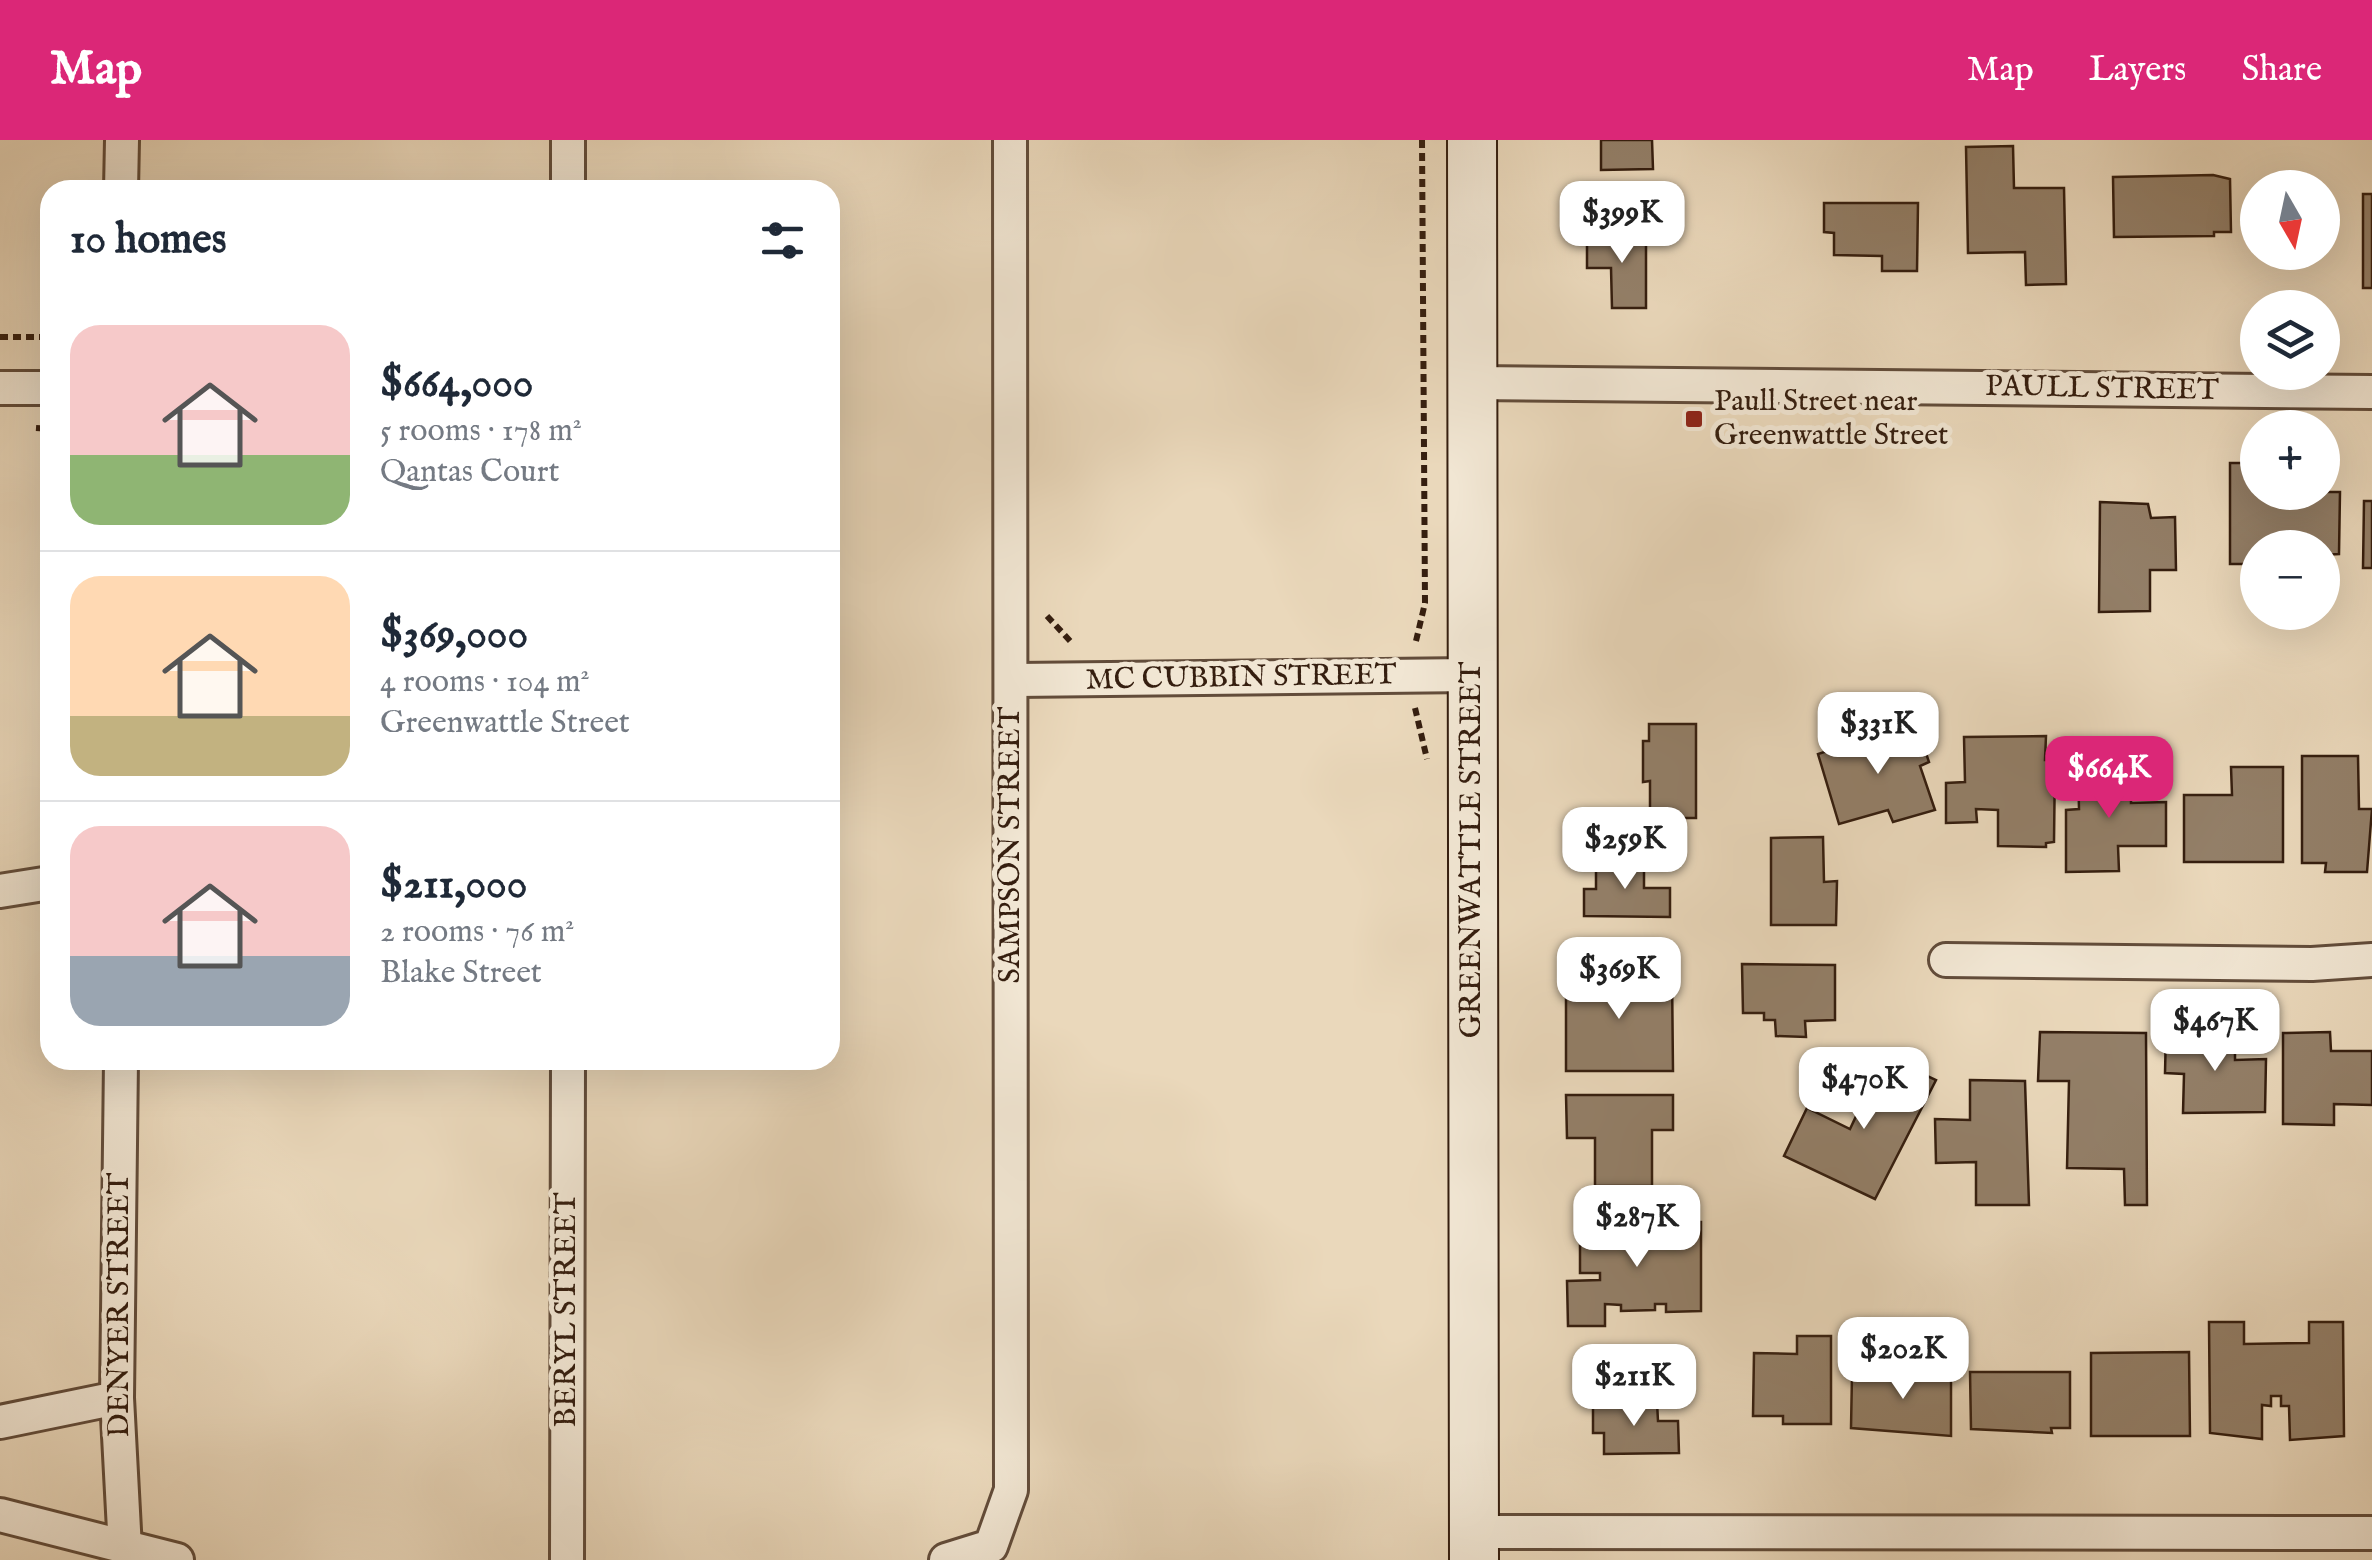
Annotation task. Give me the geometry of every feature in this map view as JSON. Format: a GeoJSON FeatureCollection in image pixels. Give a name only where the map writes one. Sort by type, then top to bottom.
{"type":"FeatureCollection","features":[{"type":"Feature","properties":{"kind":"main road","name":"GREENWATTLE STREET"},"geometry":{"type":"LineString","coordinates":[[1472,140],[1474,1546]]}},
{"type":"Feature","properties":{"kind":"street"},"geometry":{"type":"LineString","coordinates":[[121,180],[122,140]]}},
{"type":"Feature","properties":{"kind":"street"},"geometry":{"type":"LineString","coordinates":[[568,140],[568,180]]}},
{"type":"Feature","properties":{"kind":"street","name":"SAMPSON STREET"},"geometry":{"type":"LineString","coordinates":[[946,1560],[991,1546],[1011,1490],[1010,140]]}},
{"type":"Feature","properties":{"kind":"street","name":"PAULL STREET"},"geometry":{"type":"LineString","coordinates":[[1472,383],[2372,392]]}},
{"type":"Feature","properties":{"kind":"street"},"geometry":{"type":"LineString","coordinates":[[0,388],[40,388]]}},
{"type":"Feature","properties":{"kind":"street","name":"MC CUBBIN STREET"},"geometry":{"type":"LineString","coordinates":[[1011,680],[1472,675]]}},
{"type":"Feature","properties":{"kind":"street"},"geometry":{"type":"LineString","coordinates":[[0,891],[40,885]]}},
{"type":"Feature","properties":{"kind":"street"},"geometry":{"type":"LineString","coordinates":[[1946,960],[2312,964],[2372,960]]}},
{"type":"Feature","properties":{"kind":"street","name":"DENYER STREET"},"geometry":{"type":"LineString","coordinates":[[121,1070],[117,1398],[125,1550]]}},
{"type":"Feature","properties":{"kind":"street","name":"BERYL STREET"},"geometry":{"type":"LineString","coordinates":[[567,1560],[568,1070]]}},
{"type":"Feature","properties":{"kind":"street"},"geometry":{"type":"LineString","coordinates":[[0,1422],[117,1398]]}},
{"type":"Feature","properties":{"kind":"street"},"geometry":{"type":"LineString","coordinates":[[0,1515],[125,1550],[177,1560]]}},
{"type":"Feature","properties":{"kind":"street"},"geometry":{"type":"LineString","coordinates":[[1474,1546],[2372,1533]]}},
{"type":"Feature","properties":{"kind":"path"},"geometry":{"type":"LineString","coordinates":[[0,338],[40,338]]}},
{"type":"Feature","properties":{"kind":"building"},"geometry":{"type":"Polygon","coordinates":[[[1601,140],[1652,140],[1653,169],[1601,170],[1601,140]]]}},
{"type":"Feature","properties":{"kind":"building"},"geometry":{"type":"Polygon","coordinates":[[[2013,146],[2014,188],[2064,188],[2066,284],[2026,285],[2025,252],[1968,253],[1966,147],[2013,146]]]}},
{"type":"Feature","properties":{"kind":"building"},"geometry":{"type":"Polygon","coordinates":[[[2213,175],[2230,179],[2231,232],[2214,232],[2214,236],[2114,237],[2113,177],[2213,175]]]}},
{"type":"Feature","properties":{"kind":"building"},"geometry":{"type":"Polygon","coordinates":[[[2363,194],[2372,194],[2372,288],[2363,288],[2363,194]]]}},
{"type":"Feature","properties":{"kind":"building"},"geometry":{"type":"Polygon","coordinates":[[[1824,203],[1918,203],[1917,271],[1882,271],[1882,256],[1834,255],[1834,233],[1824,232],[1824,203]]]}},
{"type":"Feature","properties":{"kind":"building"},"geometry":{"type":"Polygon","coordinates":[[[1646,233],[1646,308],[1612,308],[1611,268],[1587,268],[1587,234],[1646,233]]]}},
{"type":"Feature","properties":{"kind":"building"},"geometry":{"type":"Polygon","coordinates":[[[2230,463],[2240,463],[2240,510],[2340,510],[2339,530],[2240,530],[2240,564],[2230,564],[2230,463]]]}},
{"type":"Feature","properties":{"kind":"building"},"geometry":{"type":"Polygon","coordinates":[[[2364,501],[2372,501],[2372,568],[2363,568],[2364,501]]]}},
{"type":"Feature","properties":{"kind":"building"},"geometry":{"type":"Polygon","coordinates":[[[2100,502],[2148,504],[2151,518],[2175,517],[2176,570],[2150,570],[2150,611],[2099,612],[2100,502]]]}},
{"type":"Feature","properties":{"kind":"building"},"geometry":{"type":"Polygon","coordinates":[[[1649,724],[1696,724],[1696,818],[1650,818],[1650,781],[1643,782],[1643,741],[1649,741],[1649,724]]]}},
{"type":"Feature","properties":{"kind":"building"},"geometry":{"type":"Polygon","coordinates":[[[1906,725],[1912,744],[1922,741],[1929,762],[1920,766],[1935,810],[1893,822],[1888,810],[1839,824],[1818,754],[1906,725]]]}},
{"type":"Feature","properties":{"kind":"building"},"geometry":{"type":"Polygon","coordinates":[[[2046,736],[2045,760],[2055,760],[2054,842],[2046,843],[2046,847],[1998,846],[1998,810],[1976,809],[1977,822],[1946,823],[1946,783],[1965,782],[1964,737],[2046,736]]]}},
{"type":"Feature","properties":{"kind":"building"},"geometry":{"type":"Polygon","coordinates":[[[2302,756],[2358,756],[2359,809],[2372,809],[2367,872],[2325,872],[2326,863],[2302,863],[2302,756]]]}},
{"type":"Feature","properties":{"kind":"building"},"geometry":{"type":"Polygon","coordinates":[[[2078,767],[2131,768],[2131,803],[2166,802],[2166,846],[2118,846],[2119,871],[2066,872],[2066,810],[2079,809],[2078,767]]]}},
{"type":"Feature","properties":{"kind":"building"},"geometry":{"type":"Polygon","coordinates":[[[2231,767],[2283,767],[2283,862],[2184,862],[2184,795],[2232,795],[2231,767]]]}},
{"type":"Feature","properties":{"kind":"building"},"geometry":{"type":"Polygon","coordinates":[[[1823,837],[1824,882],[1837,881],[1836,925],[1771,925],[1771,838],[1823,837]]]}},
{"type":"Feature","properties":{"kind":"building"},"geometry":{"type":"Polygon","coordinates":[[[1596,860],[1644,860],[1644,888],[1670,888],[1670,917],[1584,916],[1584,889],[1596,889],[1596,860]]]}},
{"type":"Feature","properties":{"kind":"building"},"geometry":{"type":"Polygon","coordinates":[[[1742,964],[1835,965],[1835,1020],[1805,1021],[1806,1037],[1776,1036],[1775,1020],[1764,1020],[1764,1013],[1743,1013],[1742,964]]]}},
{"type":"Feature","properties":{"kind":"building"},"geometry":{"type":"Polygon","coordinates":[[[1566,973],[1672,973],[1673,1071],[1566,1071],[1566,973]]]}},
{"type":"Feature","properties":{"kind":"building"},"geometry":{"type":"Polygon","coordinates":[[[2166,1031],[2210,1032],[2210,1040],[2235,1040],[2235,1060],[2266,1059],[2265,1112],[2183,1113],[2184,1074],[2165,1073],[2166,1031]]]}},
{"type":"Feature","properties":{"kind":"building"},"geometry":{"type":"Polygon","coordinates":[[[2040,1032],[2146,1033],[2147,1205],[2125,1205],[2124,1169],[2067,1168],[2069,1081],[2038,1081],[2040,1032]]]}},
{"type":"Feature","properties":{"kind":"building"},"geometry":{"type":"Polygon","coordinates":[[[2330,1032],[2331,1051],[2372,1051],[2372,1105],[2334,1104],[2334,1125],[2283,1124],[2283,1033],[2330,1032]]]}},
{"type":"Feature","properties":{"kind":"building"},"geometry":{"type":"Polygon","coordinates":[[[1893,1060],[1936,1080],[1875,1199],[1784,1156],[1807,1108],[1850,1129],[1874,1078],[1883,1081],[1893,1060]]]}},
{"type":"Feature","properties":{"kind":"building"},"geometry":{"type":"Polygon","coordinates":[[[1970,1080],[2025,1081],[2029,1205],[1976,1205],[1976,1162],[1936,1163],[1935,1119],[1970,1120],[1970,1080]]]}},
{"type":"Feature","properties":{"kind":"building"},"geometry":{"type":"Polygon","coordinates":[[[1566,1095],[1673,1095],[1673,1130],[1652,1130],[1652,1186],[1595,1186],[1595,1138],[1567,1138],[1566,1095]]]}},
{"type":"Feature","properties":{"kind":"building"},"geometry":{"type":"Polygon","coordinates":[[[1701,1222],[1701,1311],[1666,1312],[1666,1304],[1655,1304],[1655,1310],[1621,1311],[1621,1305],[1605,1304],[1605,1326],[1568,1326],[1567,1281],[1600,1280],[1600,1273],[1580,1273],[1580,1224],[1701,1222]]]}},
{"type":"Feature","properties":{"kind":"building"},"geometry":{"type":"Polygon","coordinates":[[[2209,1322],[2244,1322],[2244,1344],[2309,1343],[2309,1322],[2343,1322],[2344,1436],[2290,1440],[2289,1406],[2281,1406],[2281,1396],[2271,1396],[2271,1406],[2262,1405],[2262,1439],[2210,1433],[2209,1322]]]}},
{"type":"Feature","properties":{"kind":"building"},"geometry":{"type":"Polygon","coordinates":[[[1797,1336],[1831,1336],[1831,1424],[1783,1424],[1783,1416],[1753,1416],[1754,1353],[1797,1354],[1797,1336]]]}},
{"type":"Feature","properties":{"kind":"building"},"geometry":{"type":"Polygon","coordinates":[[[2189,1352],[2190,1436],[2091,1436],[2091,1353],[2189,1352]]]}},
{"type":"Feature","properties":{"kind":"building"},"geometry":{"type":"Polygon","coordinates":[[[1905,1370],[1951,1370],[1951,1436],[1851,1428],[1852,1375],[1905,1375],[1905,1370]]]}},
{"type":"Feature","properties":{"kind":"building"},"geometry":{"type":"Polygon","coordinates":[[[1970,1372],[2070,1372],[2070,1428],[2051,1428],[2052,1433],[1971,1429],[1970,1372]]]}},
{"type":"Feature","properties":{"kind":"building"},"geometry":{"type":"Polygon","coordinates":[[[1593,1402],[1657,1402],[1658,1421],[1678,1421],[1679,1453],[1604,1454],[1604,1433],[1593,1433],[1593,1402]]]}},
{"type":"Feature","properties":{"kind":"place","name":"Paull Street near Greenwattle Street"},"geometry":{"type":"Point","coordinates":[1694,419]}}]}
